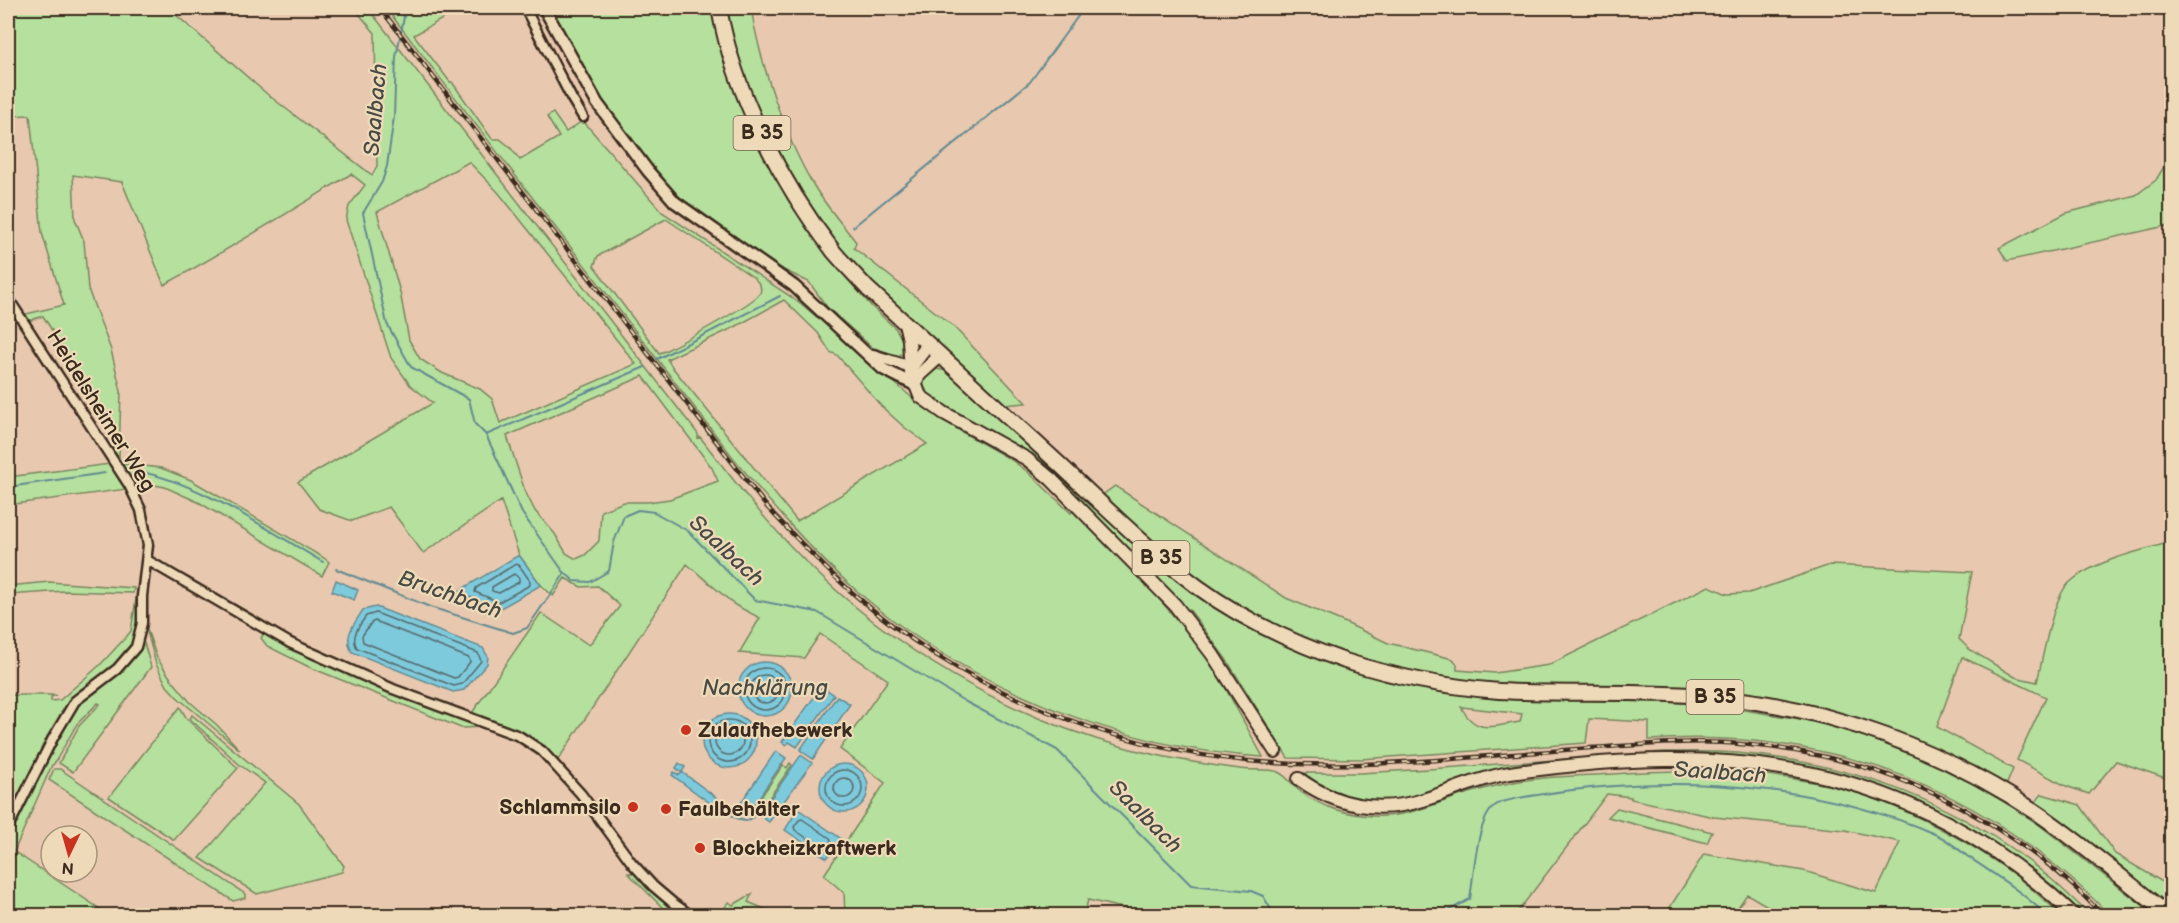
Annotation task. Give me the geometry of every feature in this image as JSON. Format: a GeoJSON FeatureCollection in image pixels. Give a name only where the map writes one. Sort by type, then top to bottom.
{"type":"FeatureCollection","features":[{"type":"Feature","properties":{"kind":"main road","name":"B 35"},"geometry":{"type":"LineString","coordinates":[[719,8],[723,31],[740,81],[763,135],[786,179],[816,228],[836,254],[868,289],[1143,543],[1218,601],[1295,642],[1393,675],[1446,685],[1499,691],[1716,697],[1766,703],[1813,713],[1861,727],[1924,750],[2016,799],[2044,817],[2170,915]]}},
{"type":"Feature","properties":{"kind":"main road"},"geometry":{"type":"LineString","coordinates":[[905,323],[915,385],[925,400],[1027,459],[1051,479],[1175,605],[1213,655],[1275,751]]}},
{"type":"Feature","properties":{"kind":"main road"},"geometry":{"type":"LineString","coordinates":[[911,368],[928,345]]}},
{"type":"Feature","properties":{"kind":"main road"},"geometry":{"type":"LineString","coordinates":[[915,385],[919,375],[940,356]]}},
{"type":"Feature","properties":{"kind":"main road"},"geometry":{"type":"LineString","coordinates":[[1299,779],[1314,790],[1334,799],[1354,805],[1384,807],[1400,806],[1424,800],[1466,784],[1538,769],[1666,760],[1734,761],[1796,769],[1850,782],[1902,800],[1954,825],[1999,852],[2043,886],[2074,915]]}},
{"type":"Feature","properties":{"kind":"street"},"geometry":{"type":"LineString","coordinates":[[525,8],[583,117]]}},
{"type":"Feature","properties":{"kind":"street"},"geometry":{"type":"LineString","coordinates":[[544,8],[597,103],[648,171],[675,202],[794,286],[883,369],[915,385]]}},
{"type":"Feature","properties":{"kind":"street","name":"Heidelsheimer Weg"},"geometry":{"type":"LineString","coordinates":[[8,298],[129,485],[141,510],[148,545],[142,623],[136,647],[117,669],[75,701],[53,738],[8,828]]}},
{"type":"Feature","properties":{"kind":"street"},"geometry":{"type":"LineString","coordinates":[[864,351],[911,368]]}},
{"type":"Feature","properties":{"kind":"street"},"geometry":{"type":"LineString","coordinates":[[147,560],[290,643],[393,689],[519,736],[542,751],[581,794],[639,871],[673,903],[692,915]]}},
{"type":"Feature","properties":{"kind":"green space"},"geometry":{"type":"Polygon","coordinates":[[[8,8],[168,8],[267,94],[372,175],[377,166],[375,33],[354,8],[368,8],[698,434],[698,438],[700,437],[776,531],[838,592],[875,622],[913,650],[995,698],[1038,718],[1127,748],[1212,765],[1244,770],[1274,771],[1317,802],[1345,812],[1364,815],[1385,816],[1407,813],[1508,783],[1551,777],[1704,771],[1763,775],[1822,784],[1851,791],[1893,806],[1958,838],[2015,875],[2062,915],[1783,915],[1747,894],[1733,915],[1665,915],[1704,854],[1804,871],[1876,893],[1900,842],[1845,830],[1714,817],[1631,799],[1631,797],[1607,794],[1519,910],[1518,915],[1156,916],[1088,900],[1084,915],[845,915],[844,893],[824,875],[885,783],[840,749],[888,680],[820,634],[804,658],[739,653],[760,618],[735,605],[687,564],[558,760],[519,733],[472,713],[541,613],[589,645],[620,606],[598,586],[581,587],[565,578],[553,596],[541,585],[519,555],[501,501],[423,553],[389,507],[352,521],[319,509],[298,482],[433,403],[410,385],[391,358],[346,220],[349,206],[365,185],[351,174],[235,245],[164,285],[122,182],[73,175],[75,219],[84,241],[88,289],[111,350],[121,391],[119,458],[113,450],[115,431],[43,316],[26,322],[22,315],[64,305],[42,233],[30,115],[8,116],[8,8]],[[469,162],[377,212],[400,292],[409,340],[420,359],[442,373],[480,389],[492,399],[500,423],[636,364],[498,192],[469,162]],[[643,376],[507,436],[525,491],[535,511],[555,534],[566,553],[576,559],[585,555],[599,541],[601,511],[624,502],[670,499],[718,481],[712,468],[643,376]]]}},
{"type":"Feature","properties":{"kind":"green space"},"geometry":{"type":"Polygon","coordinates":[[[386,8],[442,8],[446,17],[414,35],[452,82],[492,139],[500,139],[520,160],[559,137],[547,117],[553,113],[566,132],[584,122],[662,212],[799,302],[916,401],[962,432],[1010,459],[1028,472],[1071,513],[1074,509],[1139,575],[1209,658],[1263,757],[1209,751],[1154,741],[1100,726],[995,683],[946,656],[900,625],[858,592],[792,527],[732,456],[386,8]],[[666,219],[598,256],[594,266],[659,353],[732,314],[755,298],[761,290],[753,277],[666,219]],[[784,300],[735,327],[667,359],[797,521],[927,444],[881,406],[837,355],[830,352],[818,333],[784,300]]]}},
{"type":"Feature","properties":{"kind":"green space"},"geometry":{"type":"Polygon","coordinates":[[[549,8],[714,8],[797,209],[839,269],[872,307],[896,329],[904,343],[904,353],[893,358],[880,354],[827,307],[809,282],[784,270],[690,208],[668,188],[600,100],[549,8]]]}},
{"type":"Feature","properties":{"kind":"green space"},"geometry":{"type":"Polygon","coordinates":[[[727,8],[751,8],[767,76],[793,146],[819,193],[856,242],[854,248],[953,326],[1026,403],[1004,405],[883,296],[841,250],[797,187],[761,118],[747,82],[727,8]]]}},
{"type":"Feature","properties":{"kind":"green space"},"geometry":{"type":"Polygon","coordinates":[[[2171,155],[2171,225],[2007,261],[1999,248],[2066,213],[2136,195],[2156,180],[2171,155]]]}},
{"type":"Feature","properties":{"kind":"green space"},"geometry":{"type":"Polygon","coordinates":[[[937,369],[946,371],[1095,508],[1182,582],[1384,681],[1444,693],[1500,699],[1713,705],[1812,721],[1858,734],[1920,757],[1971,782],[2011,806],[2038,824],[2155,915],[2109,915],[2075,882],[2038,852],[1994,822],[1949,796],[1902,776],[1854,760],[1804,748],[1754,741],[1702,738],[1649,740],[1649,722],[1589,719],[1586,743],[1361,759],[1288,758],[1226,659],[1189,609],[1187,610],[1040,462],[935,399],[924,386],[925,376],[937,369]],[[1461,707],[1473,722],[1487,727],[1520,722],[1522,714],[1461,707]]]}},
{"type":"Feature","properties":{"kind":"green space"},"geometry":{"type":"Polygon","coordinates":[[[110,464],[127,489],[8,505],[8,477],[110,464]]]}},
{"type":"Feature","properties":{"kind":"green space"},"geometry":{"type":"Polygon","coordinates":[[[127,464],[161,468],[191,480],[324,558],[329,562],[322,576],[200,503],[165,487],[129,480],[120,467],[127,464]]]}},
{"type":"Feature","properties":{"kind":"green space"},"geometry":{"type":"Polygon","coordinates":[[[1115,486],[1286,598],[1388,643],[1453,659],[1457,664],[1457,670],[1495,673],[1549,665],[1709,586],[1727,594],[1749,593],[1830,565],[1972,572],[1959,639],[1969,649],[2015,677],[2037,682],[2057,603],[2068,584],[2103,563],[2171,542],[2171,780],[2116,761],[2089,794],[2066,786],[2017,760],[2046,697],[1962,657],[1937,727],[2013,769],[2006,786],[1928,745],[1878,726],[1684,688],[1494,684],[1400,673],[1297,635],[1237,606],[1180,568],[1101,496],[1115,486]]]}},
{"type":"Feature","properties":{"kind":"green space"},"geometry":{"type":"Polygon","coordinates":[[[49,582],[134,588],[133,593],[65,591],[8,595],[8,586],[49,582]]]}},
{"type":"Feature","properties":{"kind":"green space"},"geometry":{"type":"Polygon","coordinates":[[[136,599],[140,600],[136,636],[144,643],[151,667],[73,772],[59,763],[79,726],[100,704],[98,703],[77,724],[52,765],[9,863],[16,853],[39,868],[39,884],[62,884],[109,915],[8,915],[8,797],[16,781],[14,777],[8,789],[8,695],[56,695],[51,697],[51,701],[60,700],[100,665],[131,631],[136,599]]]}},
{"type":"Feature","properties":{"kind":"green space"},"geometry":{"type":"Polygon","coordinates":[[[145,624],[157,658],[169,676],[190,702],[217,725],[240,750],[167,686],[156,664],[145,624]]]}},
{"type":"Feature","properties":{"kind":"green space"},"geometry":{"type":"Polygon","coordinates":[[[264,633],[376,687],[487,727],[461,728],[309,667],[267,646],[261,638],[264,633]]]}},
{"type":"Feature","properties":{"kind":"green space"},"geometry":{"type":"Polygon","coordinates":[[[180,707],[187,719],[238,768],[174,840],[109,797],[180,707]]]}},
{"type":"Feature","properties":{"kind":"green space"},"geometry":{"type":"Polygon","coordinates":[[[192,715],[299,804],[344,866],[342,872],[257,894],[200,858],[265,783],[240,765],[190,719],[192,715]]]}},
{"type":"Feature","properties":{"kind":"green space"},"geometry":{"type":"Polygon","coordinates":[[[1664,752],[1728,752],[1780,758],[1863,777],[1903,791],[1980,828],[2050,878],[2090,915],[2082,915],[2005,852],[1965,826],[1923,804],[1879,786],[1833,772],[1785,762],[1735,756],[1698,755],[1525,768],[1486,773],[1413,797],[1384,801],[1341,793],[1302,773],[1361,773],[1664,752]]]}},
{"type":"Feature","properties":{"kind":"green space"},"geometry":{"type":"Polygon","coordinates":[[[790,763],[792,765],[758,814],[752,810],[783,765],[787,768],[790,763]]]}},
{"type":"Feature","properties":{"kind":"green space"},"geometry":{"type":"Polygon","coordinates":[[[54,769],[60,769],[245,894],[245,898],[233,901],[49,780],[54,769]]]}},
{"type":"Feature","properties":{"kind":"green space"},"geometry":{"type":"Polygon","coordinates":[[[2042,794],[2080,805],[2115,854],[2171,887],[2171,909],[2035,803],[2042,794]]]}},
{"type":"Feature","properties":{"kind":"green space"},"geometry":{"type":"Polygon","coordinates":[[[1617,808],[1712,832],[1707,843],[1608,817],[1617,808]]]}},
{"type":"Feature","properties":{"kind":"green space"},"geometry":{"type":"Polygon","coordinates":[[[628,873],[636,873],[685,915],[669,914],[628,873]]]}},
{"type":"Feature","properties":{"kind":"green space"},"geometry":{"type":"Polygon","coordinates":[[[752,894],[748,902],[779,915],[719,915],[729,902],[733,905],[752,894]]]}},
{"type":"Feature","properties":{"kind":"water"},"geometry":{"type":"Polygon","coordinates":[[[519,555],[541,585],[499,609],[457,592],[519,555]]]}},
{"type":"Feature","properties":{"kind":"water"},"geometry":{"type":"Polygon","coordinates":[[[336,580],[358,590],[354,600],[332,591],[336,580]]]}},
{"type":"Feature","properties":{"kind":"water"},"geometry":{"type":"Polygon","coordinates":[[[376,607],[483,648],[488,657],[487,664],[464,690],[453,692],[352,652],[349,635],[353,625],[363,610],[376,607]]]}},
{"type":"Feature","properties":{"kind":"water","name":"Nachklärung"},"geometry":{"type":"Polygon","coordinates":[[[760,662],[770,662],[780,666],[788,674],[792,689],[788,704],[780,712],[770,716],[760,716],[750,712],[742,704],[738,694],[738,684],[742,674],[750,666],[760,662]]]}},
{"type":"Feature","properties":{"kind":"water"},"geometry":{"type":"Polygon","coordinates":[[[822,686],[834,695],[797,747],[789,742],[786,745],[782,742],[822,686]]]}},
{"type":"Feature","properties":{"kind":"water"},"geometry":{"type":"Polygon","coordinates":[[[837,696],[850,704],[813,759],[800,750],[837,696]]]}},
{"type":"Feature","properties":{"kind":"water","name":"Nachklärung"},"geometry":{"type":"Polygon","coordinates":[[[724,714],[734,714],[744,718],[752,726],[756,741],[752,756],[744,764],[734,768],[724,768],[714,764],[706,756],[702,746],[702,736],[706,726],[714,718],[724,714]]]}},
{"type":"Feature","properties":{"kind":"water"},"geometry":{"type":"Polygon","coordinates":[[[776,751],[786,758],[751,809],[756,813],[750,819],[753,814],[740,804],[776,751]]]}},
{"type":"Feature","properties":{"kind":"water"},"geometry":{"type":"Polygon","coordinates":[[[801,755],[812,763],[769,822],[759,815],[801,755]]]}},
{"type":"Feature","properties":{"kind":"water"},"geometry":{"type":"Polygon","coordinates":[[[679,763],[685,767],[682,772],[717,798],[715,801],[725,808],[722,812],[672,775],[674,772],[679,775],[682,773],[676,768],[679,763]]]}},
{"type":"Feature","properties":{"kind":"water"},"geometry":{"type":"Polygon","coordinates":[[[844,764],[861,771],[868,788],[861,805],[844,812],[827,805],[820,788],[827,771],[844,764]]]}},
{"type":"Feature","properties":{"kind":"water"},"geometry":{"type":"Polygon","coordinates":[[[798,809],[840,838],[827,858],[785,830],[798,809]]]}},
{"type":"Feature","properties":{"kind":"water"},"geometry":{"type":"Polygon","coordinates":[[[732,813],[745,821],[731,815],[732,813]]]}},
{"type":"Feature","properties":{"kind":"waterway","name":"Saalbach"},"geometry":{"type":"LineString","coordinates":[[400,8],[404,17],[396,57],[394,117],[387,166],[382,182],[363,213],[387,324],[411,367],[469,399],[475,424],[486,435],[522,513],[563,571],[574,581],[590,582],[609,571],[614,542],[624,516],[638,510],[654,512],[688,531],[755,600],[817,612],[966,702],[1057,750],[1191,885],[1251,891],[1263,896],[1275,916]]}},
{"type":"Feature","properties":{"kind":"waterway"},"geometry":{"type":"LineString","coordinates":[[853,227],[1030,82],[1084,8]]}},
{"type":"Feature","properties":{"kind":"waterway"},"geometry":{"type":"LineString","coordinates":[[657,359],[780,296]]}},
{"type":"Feature","properties":{"kind":"waterway"},"geometry":{"type":"LineString","coordinates":[[486,435],[645,367]]}},
{"type":"Feature","properties":{"kind":"waterway","name":"Bruchbach"},"geometry":{"type":"LineString","coordinates":[[129,470],[154,475],[204,494],[254,520],[323,562]]}},
{"type":"Feature","properties":{"kind":"waterway","name":"Bruchbach"},"geometry":{"type":"LineString","coordinates":[[8,487],[105,473]]}},
{"type":"Feature","properties":{"kind":"waterway","name":"Bruchbach"},"geometry":{"type":"LineString","coordinates":[[336,569],[430,607],[513,633],[527,628],[565,573]]}},
{"type":"Feature","properties":{"kind":"waterway","name":"Saalbach"},"geometry":{"type":"LineString","coordinates":[[1439,916],[1470,899],[1480,834],[1489,812],[1496,805],[1527,797],[1590,788],[1678,784],[1766,790],[1811,797],[1854,806],[1896,819],[1945,839],[2019,892],[2047,916]]}},
{"type":"Feature","properties":{"kind":"railway"},"geometry":{"type":"LineString","coordinates":[[380,8],[767,507],[855,595],[897,629],[942,659],[989,685],[1039,708],[1090,727],[1195,754],[1248,761],[1293,764],[1383,763],[1690,742],[1740,744],[1804,752],[1896,778],[1955,804],[1999,830],[2046,863],[2076,888],[2103,916]]}},
{"type":"Feature","properties":{"kind":"place","name":"Zulaufhebewerk"},"geometry":{"type":"Point","coordinates":[686,730]}},
{"type":"Feature","properties":{"kind":"place","name":"Schlammsilo"},"geometry":{"type":"Point","coordinates":[633,807]}},
{"type":"Feature","properties":{"kind":"place","name":"Faulbehälter"},"geometry":{"type":"Point","coordinates":[666,809]}},
{"type":"Feature","properties":{"kind":"place","name":"Blockheizkraftwerk"},"geometry":{"type":"Point","coordinates":[700,848]}}]}
